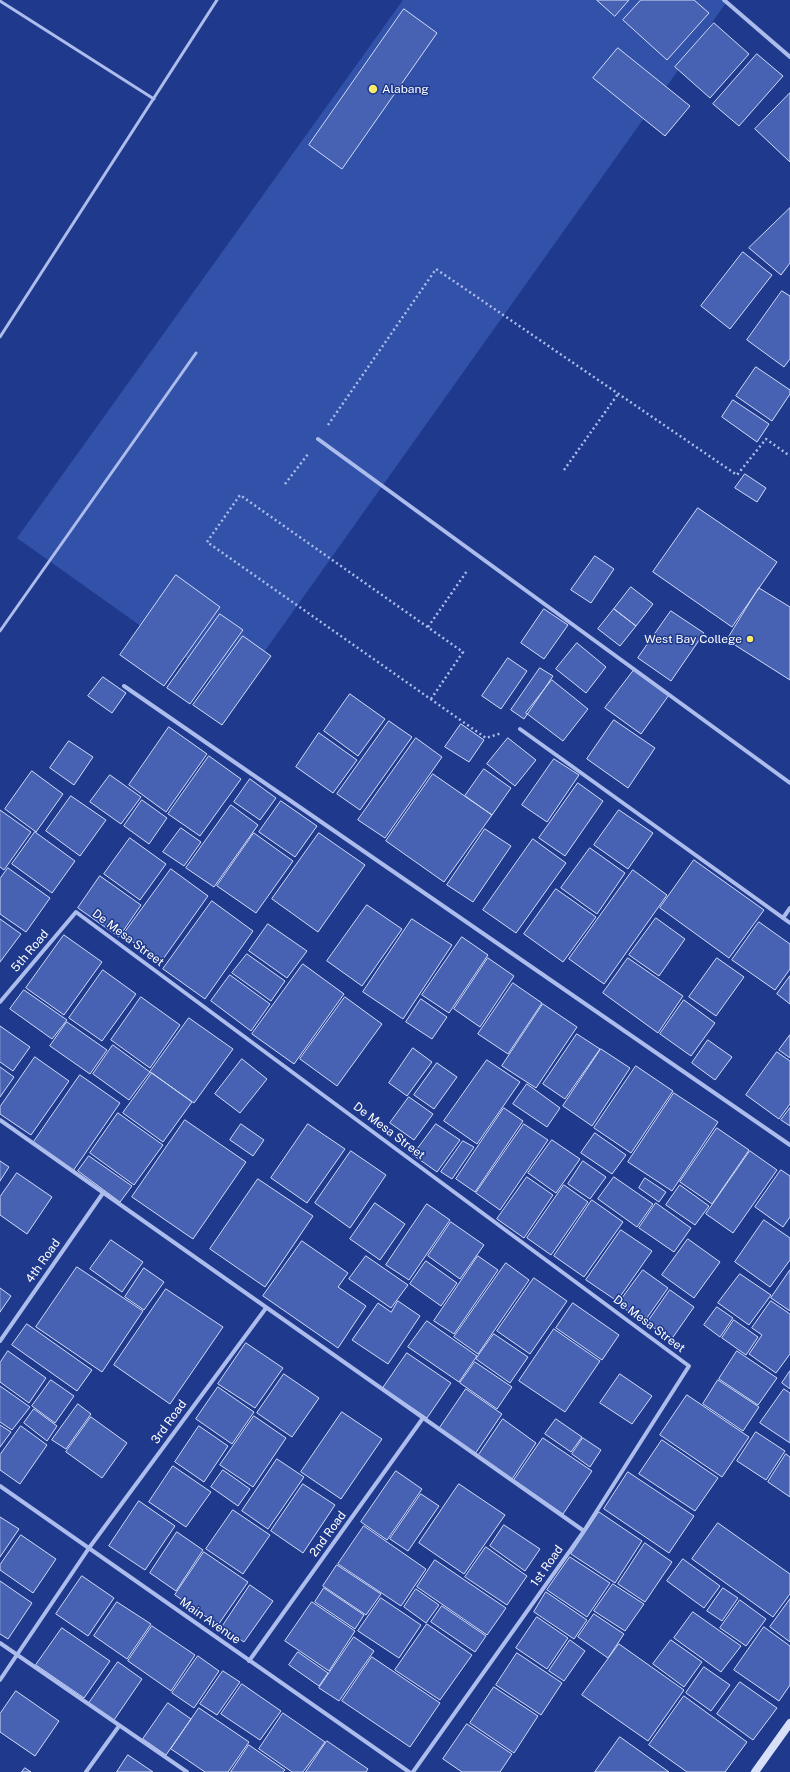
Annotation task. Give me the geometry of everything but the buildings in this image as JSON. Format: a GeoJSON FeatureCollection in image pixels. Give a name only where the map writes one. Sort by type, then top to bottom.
{"type":"FeatureCollection","features":[{"type":"Feature","properties":{"kind":"main road"},"geometry":{"type":"LineString","coordinates":[[755,1772],[790,1723]]}},
{"type":"Feature","properties":{"kind":"street"},"geometry":{"type":"LineString","coordinates":[[724,0],[790,57]]}},
{"type":"Feature","properties":{"kind":"street"},"geometry":{"type":"LineString","coordinates":[[318,439],[790,783]]}},
{"type":"Feature","properties":{"kind":"street"},"geometry":{"type":"LineString","coordinates":[[124,686],[790,1145]]}},
{"type":"Feature","properties":{"kind":"street"},"geometry":{"type":"LineString","coordinates":[[520,729],[790,923]]}},
{"type":"Feature","properties":{"kind":"street"},"geometry":{"type":"LineString","coordinates":[[783,918],[790,908]]}},
{"type":"Feature","properties":{"kind":"street","name":"5th Road"},"geometry":{"type":"LineString","coordinates":[[0,1002],[76,912]]}},
{"type":"Feature","properties":{"kind":"street","name":"De Mesa Street"},"geometry":{"type":"LineString","coordinates":[[76,912],[689,1366]]}},
{"type":"Feature","properties":{"kind":"street"},"geometry":{"type":"LineString","coordinates":[[0,1120],[584,1531]]}},
{"type":"Feature","properties":{"kind":"street","name":"4th Road"},"geometry":{"type":"LineString","coordinates":[[0,1341],[103,1193]]}},
{"type":"Feature","properties":{"kind":"street","name":"3rd Road"},"geometry":{"type":"LineString","coordinates":[[0,1680],[89,1548],[266,1308]]}},
{"type":"Feature","properties":{"kind":"street","name":"1st Road"},"geometry":{"type":"LineString","coordinates":[[413,1772],[584,1531],[689,1366]]}},
{"type":"Feature","properties":{"kind":"street","name":"2nd Road"},"geometry":{"type":"LineString","coordinates":[[249,1661],[423,1418]]}},
{"type":"Feature","properties":{"kind":"street","name":"Main Avenue"},"geometry":{"type":"LineString","coordinates":[[0,1486],[409,1772]]}},
{"type":"Feature","properties":{"kind":"street"},"geometry":{"type":"LineString","coordinates":[[0,1643],[187,1772]]}},
{"type":"Feature","properties":{"kind":"street"},"geometry":{"type":"LineString","coordinates":[[86,1772],[119,1726]]}},
{"type":"Feature","properties":{"kind":"lane"},"geometry":{"type":"LineString","coordinates":[[0,337],[217,0]]}},
{"type":"Feature","properties":{"kind":"lane"},"geometry":{"type":"LineString","coordinates":[[0,1],[154,99]]}},
{"type":"Feature","properties":{"kind":"lane"},"geometry":{"type":"LineString","coordinates":[[0,631],[196,353]]}},
{"type":"Feature","properties":{"kind":"path"},"geometry":{"type":"LineString","coordinates":[[285,484],[436,269],[737,474],[766,439],[790,456]]}},
{"type":"Feature","properties":{"kind":"path"},"geometry":{"type":"LineString","coordinates":[[564,470],[618,394]]}},
{"type":"Feature","properties":{"kind":"path"},"geometry":{"type":"LineString","coordinates":[[431,699],[463,652],[240,495],[207,542],[486,738],[520,729]]}},
{"type":"Feature","properties":{"kind":"path"},"geometry":{"type":"LineString","coordinates":[[428,627],[478,556]]}},
{"type":"Feature","properties":{"kind":"shaded area"},"geometry":{"type":"Polygon","coordinates":[[[403,0],[728,0],[235,693],[17,538],[403,0]]]}},
{"type":"Feature","properties":{"kind":"place","name":"Alabang"},"geometry":{"type":"Point","coordinates":[373,89]}},
{"type":"Feature","properties":{"kind":"place","name":"West Bay College"},"geometry":{"type":"Point","coordinates":[750,639]}}]}
